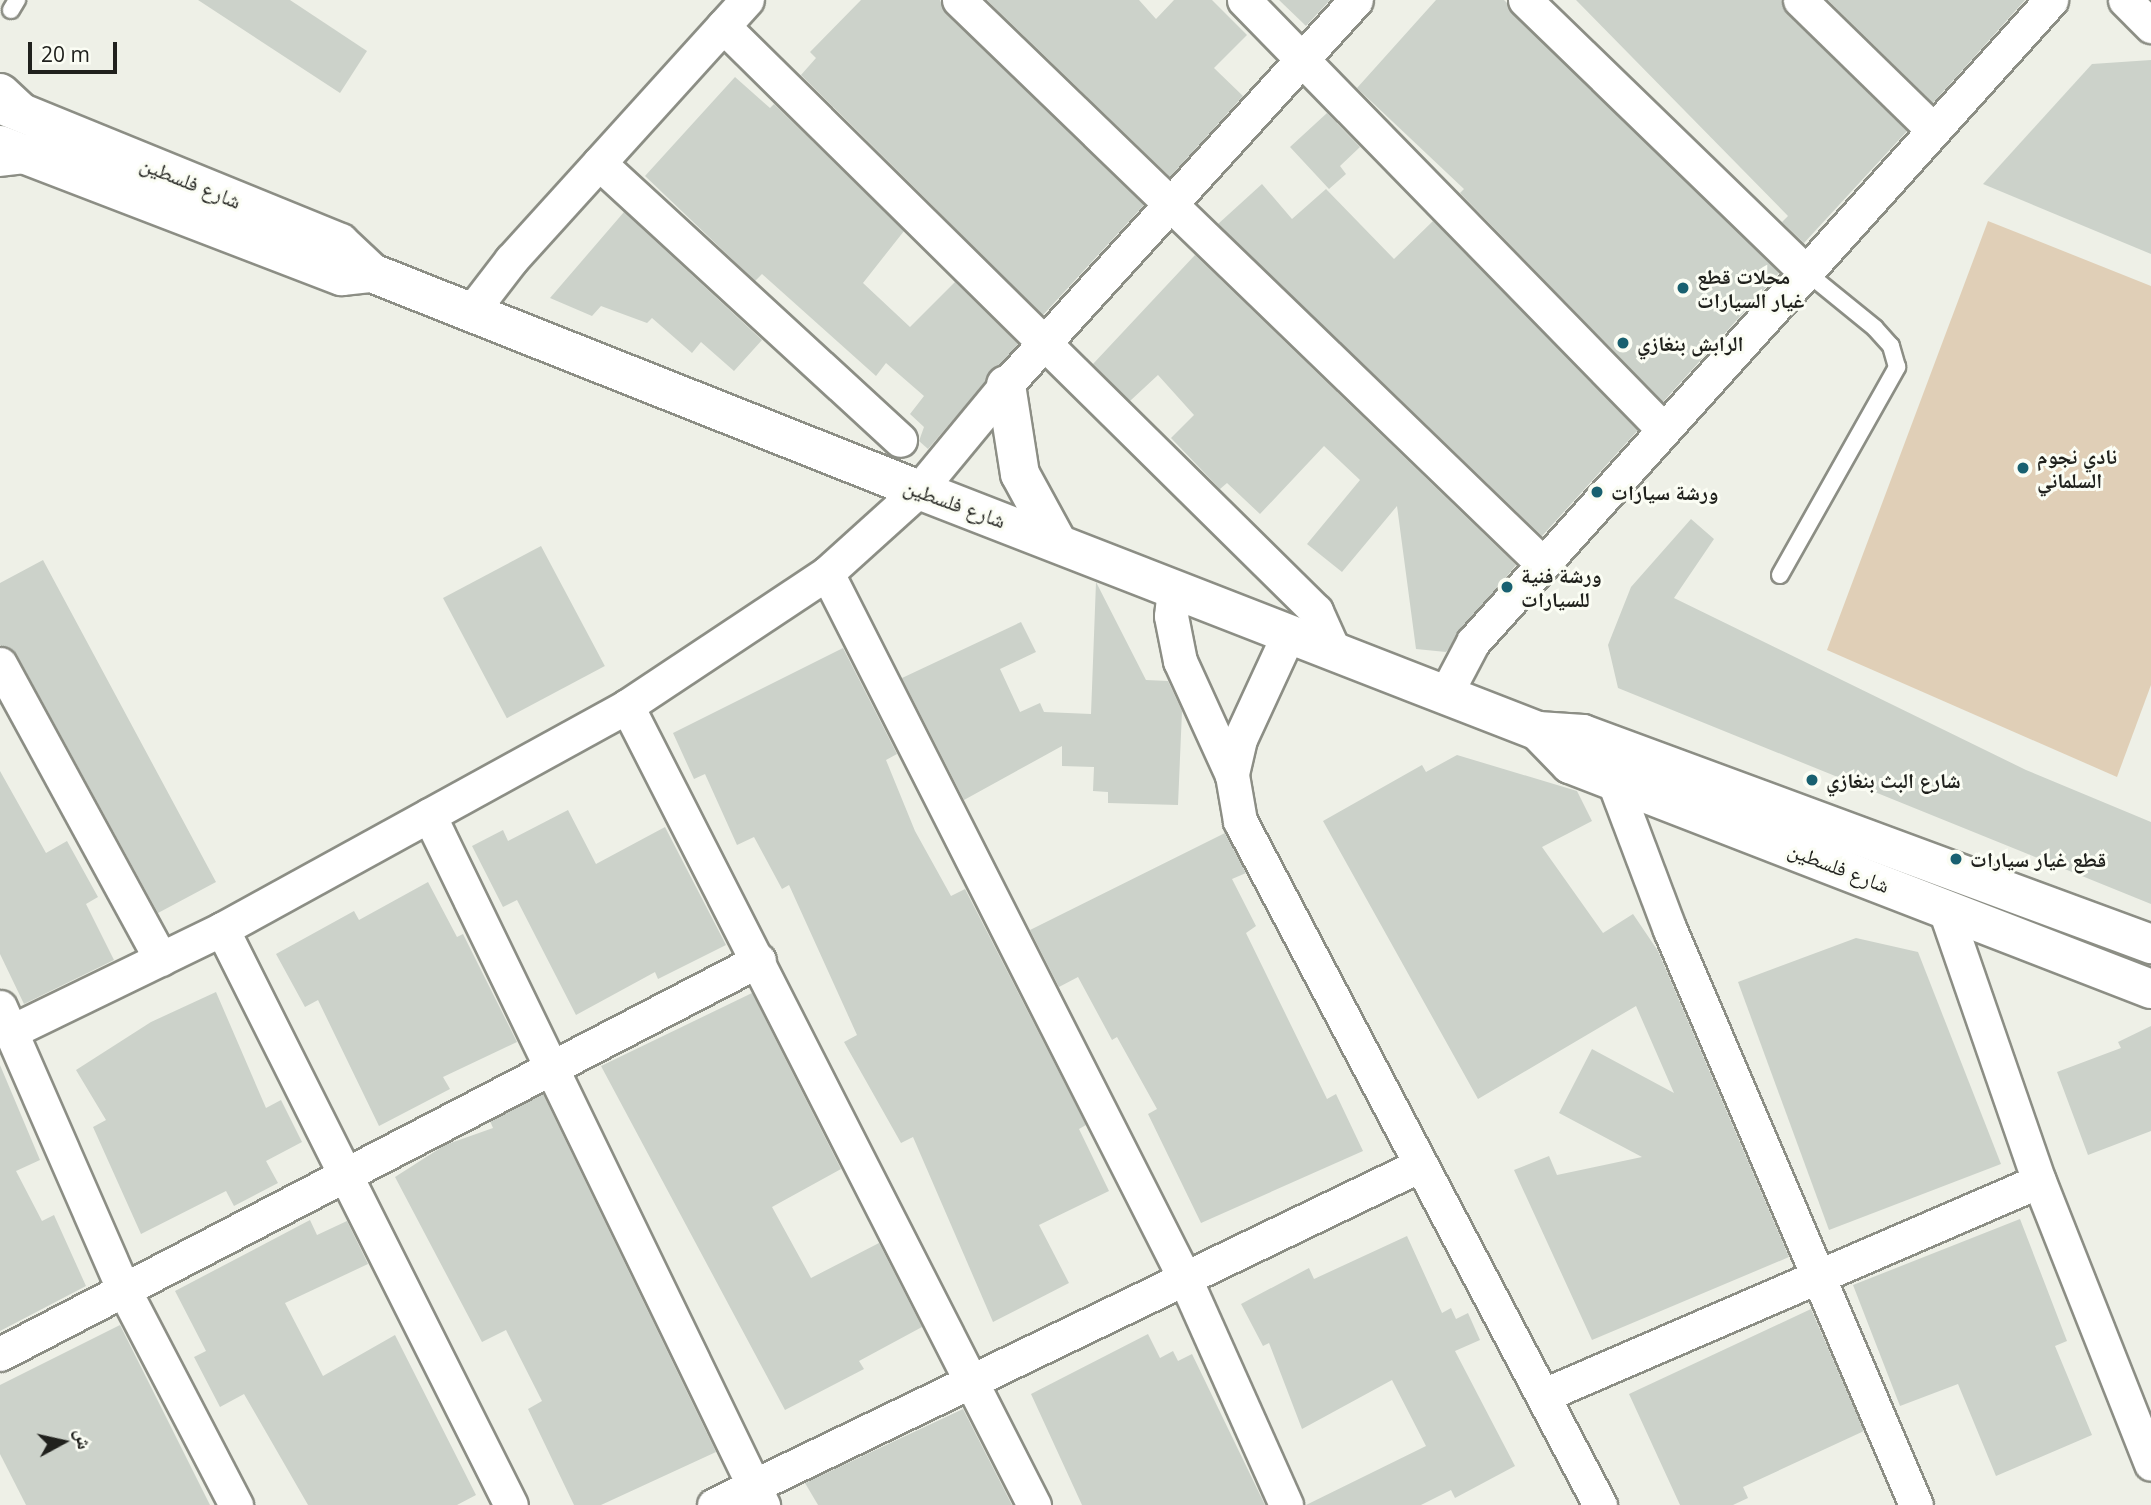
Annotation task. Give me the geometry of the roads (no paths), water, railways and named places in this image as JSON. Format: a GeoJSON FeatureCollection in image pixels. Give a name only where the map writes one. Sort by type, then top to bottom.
{"type":"FeatureCollection","features":[{"type":"Feature","properties":{"kind":"street"},"geometry":{"type":"LineString","coordinates":[[471,312],[599,163],[747,0]]}},
{"type":"Feature","properties":{"kind":"street"},"geometry":{"type":"LineString","coordinates":[[959,0],[1543,564]]}},
{"type":"Feature","properties":{"kind":"street"},"geometry":{"type":"LineString","coordinates":[[1244,0],[1304,57],[1663,429]]}},
{"type":"Feature","properties":{"kind":"street"},"geometry":{"type":"LineString","coordinates":[[236,1505],[124,1288],[6,1019],[161,959],[222,929],[626,706],[827,573],[919,490],[1006,385],[1356,0]]}},
{"type":"Feature","properties":{"kind":"street"},"geometry":{"type":"LineString","coordinates":[[1525,0],[1806,272]]}},
{"type":"Feature","properties":{"kind":"street"},"geometry":{"type":"LineString","coordinates":[[1800,0],[1933,130]]}},
{"type":"Feature","properties":{"kind":"street"},"geometry":{"type":"LineString","coordinates":[[1446,695],[1473,642],[2051,0]]}},
{"type":"Feature","properties":{"kind":"street"},"geometry":{"type":"LineString","coordinates":[[2125,0],[2151,26]]}},
{"type":"Feature","properties":{"kind":"street"},"geometry":{"type":"LineString","coordinates":[[723,26],[1316,611],[1334,651]]}},
{"type":"Feature","properties":{"kind":"street","name":"شارع فلسطين"},"geometry":{"type":"LineString","coordinates":[[6,103],[341,243],[372,273],[919,490],[1056,540],[1538,731],[1583,734],[2151,944]]}},
{"type":"Feature","properties":{"kind":"street","name":"شارع فلسطين"},"geometry":{"type":"LineString","coordinates":[[9,152],[342,276],[372,273]]}},
{"type":"Feature","properties":{"kind":"street"},"geometry":{"type":"LineString","coordinates":[[599,163],[900,440]]}},
{"type":"Feature","properties":{"kind":"street"},"geometry":{"type":"LineString","coordinates":[[1006,385],[1020,474],[1056,540]]}},
{"type":"Feature","properties":{"kind":"street"},"geometry":{"type":"LineString","coordinates":[[827,573],[1186,1281],[1286,1505]]}},
{"type":"Feature","properties":{"kind":"street"},"geometry":{"type":"LineString","coordinates":[[1174,587],[1171,616],[1180,661],[1232,775],[1240,821],[1258,863],[1418,1166],[1544,1395],[1600,1505]]}},
{"type":"Feature","properties":{"kind":"street"},"geometry":{"type":"LineString","coordinates":[[1232,775],[1252,706],[1289,633]]}},
{"type":"Feature","properties":{"kind":"street"},"geometry":{"type":"LineString","coordinates":[[0,664],[161,959]]}},
{"type":"Feature","properties":{"kind":"street"},"geometry":{"type":"LineString","coordinates":[[626,706],[759,960],[1034,1505]]}},
{"type":"Feature","properties":{"kind":"street","name":"شارع فلسطين"},"geometry":{"type":"LineString","coordinates":[[1538,731],[1560,758],[1615,782],[1944,906],[2151,989]]}},
{"type":"Feature","properties":{"kind":"street"},"geometry":{"type":"LineString","coordinates":[[1615,782],[1670,930],[1916,1505]]}},
{"type":"Feature","properties":{"kind":"street"},"geometry":{"type":"LineString","coordinates":[[429,815],[554,1063],[757,1494]]}},
{"type":"Feature","properties":{"kind":"street"},"geometry":{"type":"LineString","coordinates":[[1944,906],[2039,1181],[2151,1464]]}},
{"type":"Feature","properties":{"kind":"street"},"geometry":{"type":"LineString","coordinates":[[222,929],[511,1505]]}},
{"type":"Feature","properties":{"kind":"street"},"geometry":{"type":"LineString","coordinates":[[0,1354],[124,1288],[347,1179],[554,1063],[759,960]]}},
{"type":"Feature","properties":{"kind":"street"},"geometry":{"type":"LineString","coordinates":[[715,1505],[757,1494],[973,1381],[1186,1281],[1418,1166]]}},
{"type":"Feature","properties":{"kind":"street"},"geometry":{"type":"LineString","coordinates":[[1544,1395],[1818,1271],[2039,1181]]}},
{"type":"Feature","properties":{"kind":"lane"},"geometry":{"type":"LineString","coordinates":[[1780,575],[1897,367],[1891,346],[1875,328],[1806,272]]}},
{"type":"Feature","properties":{"kind":"place","name":"محلات قطع غيار السيارات"},"geometry":{"type":"Point","coordinates":[1683,288]}},
{"type":"Feature","properties":{"kind":"place","name":"الرابش بنغازي"},"geometry":{"type":"Point","coordinates":[1623,343]}},
{"type":"Feature","properties":{"kind":"place","name":"نادي نجوم السلماني"},"geometry":{"type":"Point","coordinates":[2023,468]}},
{"type":"Feature","properties":{"kind":"place","name":"ورشة سيارات"},"geometry":{"type":"Point","coordinates":[1597,492]}},
{"type":"Feature","properties":{"kind":"place","name":"ورشة فنية للسيارات"},"geometry":{"type":"Point","coordinates":[1507,587]}},
{"type":"Feature","properties":{"kind":"place","name":"شارع البث بنغازي"},"geometry":{"type":"Point","coordinates":[1812,780]}},
{"type":"Feature","properties":{"kind":"place","name":"قطع غيار سيارات"},"geometry":{"type":"Point","coordinates":[1956,859]}}]}
